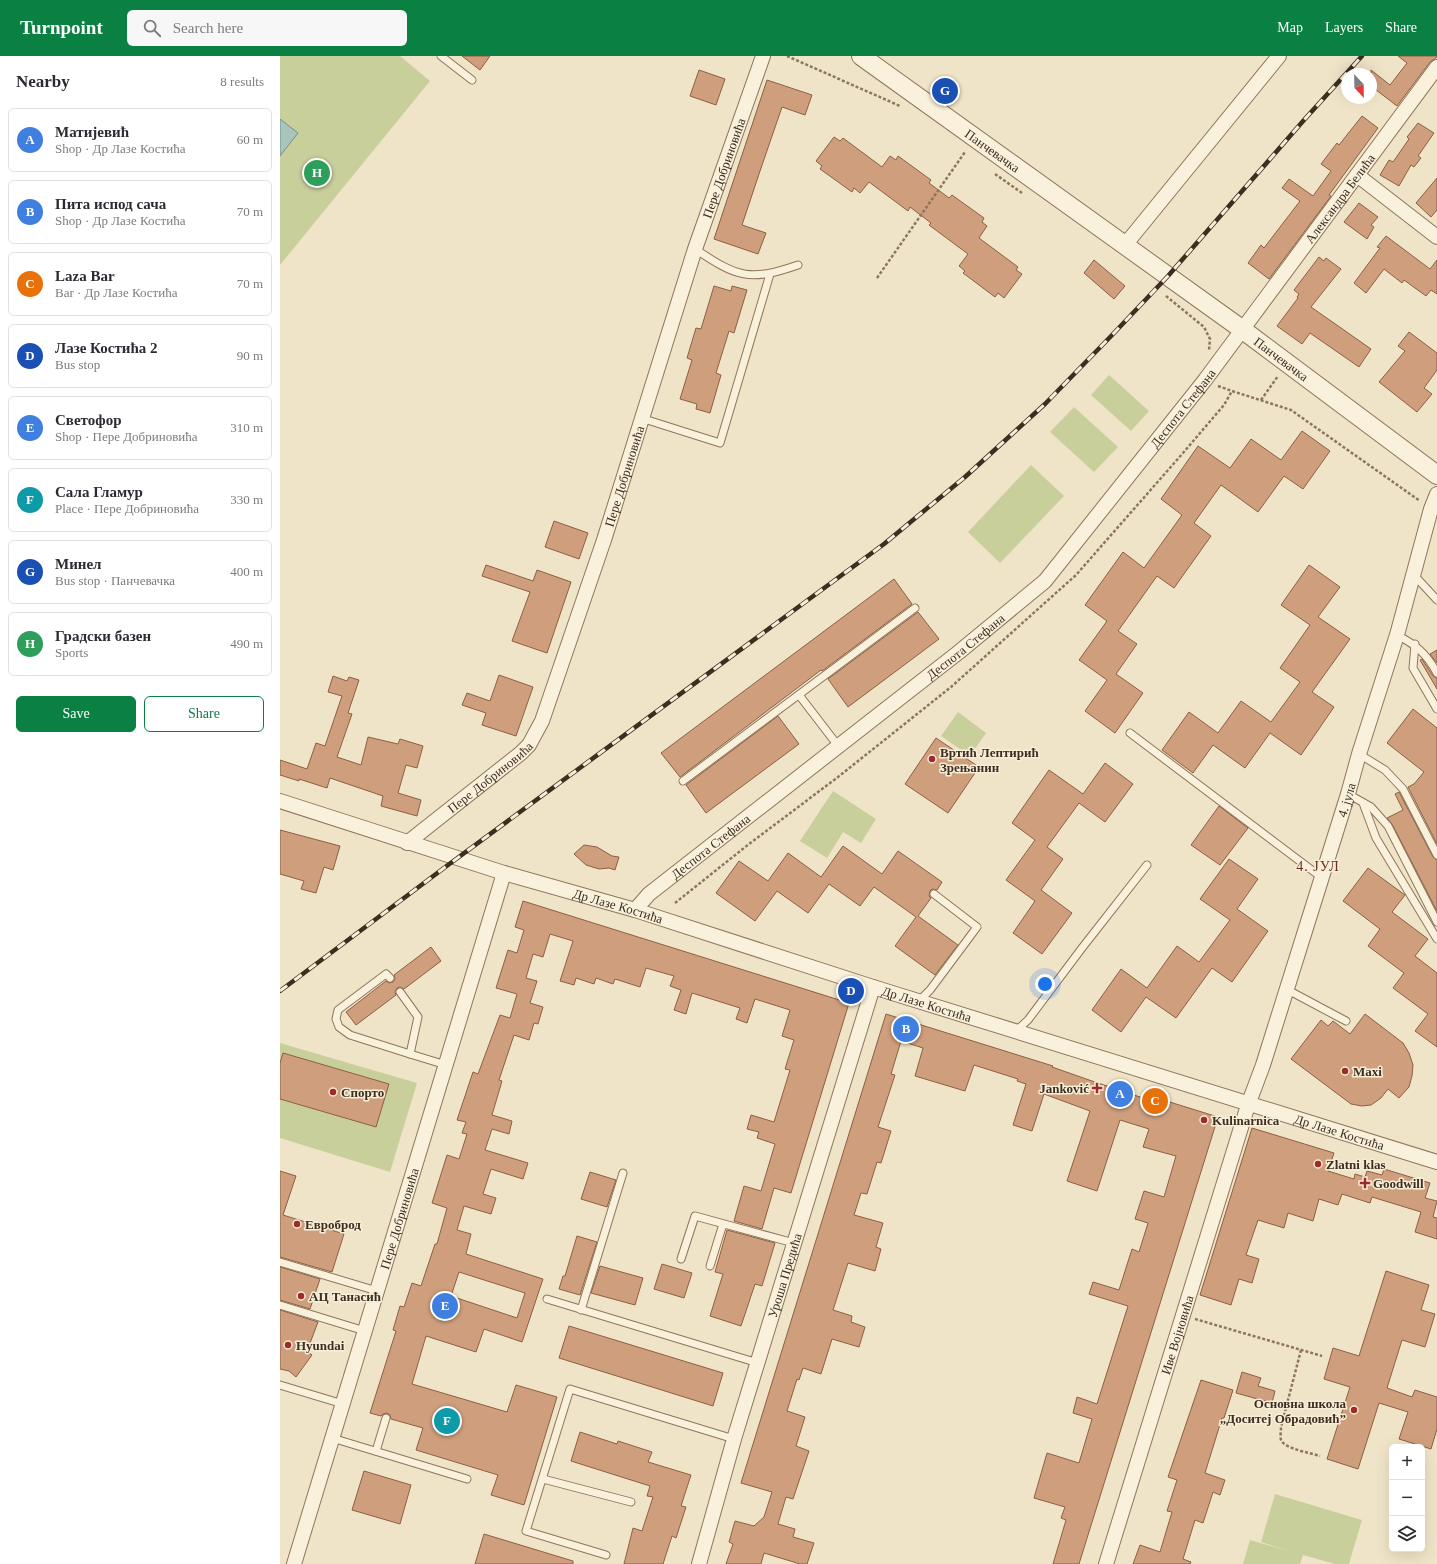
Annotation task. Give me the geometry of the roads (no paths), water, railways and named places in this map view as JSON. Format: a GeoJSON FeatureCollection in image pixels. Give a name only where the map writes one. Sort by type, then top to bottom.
{"type":"FeatureCollection","features":[{"type":"Feature","properties":{"kind":"street","name":"Пере Добриновића"},"geometry":{"type":"LineString","coordinates":[[407,843],[521,753],[529,745],[542,722],[604,540],[695,249],[764,56]]}},
{"type":"Feature","properties":{"kind":"street","name":"Панчевачка"},"geometry":{"type":"LineString","coordinates":[[861,56],[1242,330],[1437,475]]}},
{"type":"Feature","properties":{"kind":"street"},"geometry":{"type":"LineString","coordinates":[[1125,245],[1279,56]]}},
{"type":"Feature","properties":{"kind":"street","name":"Александра Белића"},"geometry":{"type":"LineString","coordinates":[[1242,330],[1437,67]]}},
{"type":"Feature","properties":{"kind":"street"},"geometry":{"type":"LineString","coordinates":[[1357,175],[1437,237]]}},
{"type":"Feature","properties":{"kind":"street","name":"Деспота Стефана"},"geometry":{"type":"LineString","coordinates":[[635,910],[650,894],[959,652],[1045,581],[1205,380],[1242,330]]}},
{"type":"Feature","properties":{"kind":"street","name":"4. јула"},"geometry":{"type":"LineString","coordinates":[[1248,1105],[1348,794],[1359,754],[1397,635],[1431,509],[1437,494]]}},
{"type":"Feature","properties":{"kind":"street","name":"Др Лазе Костића"},"geometry":{"type":"LineString","coordinates":[[280,802],[504,873],[635,910],[919,1002],[1248,1105],[1437,1162]]}},
{"type":"Feature","properties":{"kind":"street","name":"Пере Добриновића"},"geometry":{"type":"LineString","coordinates":[[294,1564],[504,873]]}},
{"type":"Feature","properties":{"kind":"street","name":"Уроша Предића"},"geometry":{"type":"LineString","coordinates":[[699,1564],[734,1439],[873,987]]}},
{"type":"Feature","properties":{"kind":"street","name":"Иве Војновића"},"geometry":{"type":"LineString","coordinates":[[1106,1564],[1248,1105]]}},
{"type":"Feature","properties":{"kind":"lane"},"geometry":{"type":"LineString","coordinates":[[441,56],[472,80]]}},
{"type":"Feature","properties":{"kind":"lane"},"geometry":{"type":"LineString","coordinates":[[695,249],[719,265],[736,272],[753,275],[770,274],[798,265]]}},
{"type":"Feature","properties":{"kind":"lane"},"geometry":{"type":"LineString","coordinates":[[641,418],[720,443],[770,274]]}},
{"type":"Feature","properties":{"kind":"lane"},"geometry":{"type":"LineString","coordinates":[[1414,575],[1437,600]]}},
{"type":"Feature","properties":{"kind":"lane"},"geometry":{"type":"LineString","coordinates":[[683,782],[916,608]]}},
{"type":"Feature","properties":{"kind":"lane"},"geometry":{"type":"LineString","coordinates":[[1397,635],[1415,644],[1437,673]]}},
{"type":"Feature","properties":{"kind":"lane"},"geometry":{"type":"LineString","coordinates":[[1415,644],[1413,668],[1437,709]]}},
{"type":"Feature","properties":{"kind":"lane"},"geometry":{"type":"LineString","coordinates":[[799,695],[839,747]]}},
{"type":"Feature","properties":{"kind":"lane"},"geometry":{"type":"LineString","coordinates":[[1130,733],[1321,877]]}},
{"type":"Feature","properties":{"kind":"lane"},"geometry":{"type":"LineString","coordinates":[[1359,754],[1385,770],[1403,789],[1437,856]]}},
{"type":"Feature","properties":{"kind":"lane"},"geometry":{"type":"LineString","coordinates":[[1348,794],[1371,807],[1388,826],[1437,922]]}},
{"type":"Feature","properties":{"kind":"lane"},"geometry":{"type":"LineString","coordinates":[[1363,803],[1376,838],[1437,939]]}},
{"type":"Feature","properties":{"kind":"lane"},"geometry":{"type":"LineString","coordinates":[[1016,1032],[1028,1020],[1147,865]]}},
{"type":"Feature","properties":{"kind":"lane"},"geometry":{"type":"LineString","coordinates":[[919,1002],[930,990],[977,928],[934,894]]}},
{"type":"Feature","properties":{"kind":"lane"},"geometry":{"type":"LineString","coordinates":[[390,978],[386,974],[338,1010],[336,1019],[339,1027],[350,1035],[446,1065]]}},
{"type":"Feature","properties":{"kind":"lane"},"geometry":{"type":"LineString","coordinates":[[1286,989],[1346,1021]]}},
{"type":"Feature","properties":{"kind":"lane"},"geometry":{"type":"LineString","coordinates":[[400,992],[418,1018],[410,1054]]}},
{"type":"Feature","properties":{"kind":"lane"},"geometry":{"type":"LineString","coordinates":[[582,1310],[623,1173]]}},
{"type":"Feature","properties":{"kind":"lane"},"geometry":{"type":"LineString","coordinates":[[681,1259],[696,1216],[794,1243]]}},
{"type":"Feature","properties":{"kind":"lane"},"geometry":{"type":"LineString","coordinates":[[710,1266],[723,1224]]}},
{"type":"Feature","properties":{"kind":"lane"},"geometry":{"type":"LineString","coordinates":[[280,1262],[377,1291]]}},
{"type":"Feature","properties":{"kind":"lane"},"geometry":{"type":"LineString","coordinates":[[547,1299],[758,1363]]}},
{"type":"Feature","properties":{"kind":"lane"},"geometry":{"type":"LineString","coordinates":[[280,1305],[365,1331]]}},
{"type":"Feature","properties":{"kind":"lane"},"geometry":{"type":"LineString","coordinates":[[280,1385],[343,1404]]}},
{"type":"Feature","properties":{"kind":"lane"},"geometry":{"type":"LineString","coordinates":[[606,1555],[526,1531],[570,1389],[734,1439]]}},
{"type":"Feature","properties":{"kind":"lane"},"geometry":{"type":"LineString","coordinates":[[376,1451],[386,1418]]}},
{"type":"Feature","properties":{"kind":"lane"},"geometry":{"type":"LineString","coordinates":[[332,1438],[467,1479]]}},
{"type":"Feature","properties":{"kind":"lane"},"geometry":{"type":"LineString","coordinates":[[543,1479],[631,1502]]}},
{"type":"Feature","properties":{"kind":"water"},"geometry":{"type":"Polygon","coordinates":[[[280,119],[298,133],[280,156],[280,119]]]}},
{"type":"Feature","properties":{"kind":"railway"},"geometry":{"type":"LineString","coordinates":[[280,991],[448,865],[884,544],[965,477],[1045,404],[1168,276],[1362,56]]}},
{"type":"Feature","properties":{"kind":"place","name":"Минел"},"geometry":{"type":"Point","coordinates":[945,91]}},
{"type":"Feature","properties":{"kind":"place","name":"Градски базен"},"geometry":{"type":"Point","coordinates":[317,173]}},
{"type":"Feature","properties":{"kind":"place","name":"Вртић Лептирић Зрењанин"},"geometry":{"type":"Point","coordinates":[932,759]}},
{"type":"Feature","properties":{"kind":"place","name":"Лазе Костића 2"},"geometry":{"type":"Point","coordinates":[851,991]}},
{"type":"Feature","properties":{"kind":"place","name":"Пита испод сача"},"geometry":{"type":"Point","coordinates":[906,1029]}},
{"type":"Feature","properties":{"kind":"place","name":"Maxi"},"geometry":{"type":"Point","coordinates":[1345,1071]}},
{"type":"Feature","properties":{"kind":"place","name":"Janković"},"geometry":{"type":"Point","coordinates":[1097,1088]}},
{"type":"Feature","properties":{"kind":"place","name":"Спорто"},"geometry":{"type":"Point","coordinates":[333,1092]}},
{"type":"Feature","properties":{"kind":"place","name":"Матијевић"},"geometry":{"type":"Point","coordinates":[1120,1094]}},
{"type":"Feature","properties":{"kind":"place","name":"Laza Bar"},"geometry":{"type":"Point","coordinates":[1155,1101]}},
{"type":"Feature","properties":{"kind":"place","name":"Kulinarnica"},"geometry":{"type":"Point","coordinates":[1204,1120]}},
{"type":"Feature","properties":{"kind":"place","name":"Zlatni klas"},"geometry":{"type":"Point","coordinates":[1318,1164]}},
{"type":"Feature","properties":{"kind":"place","name":"Goodwill"},"geometry":{"type":"Point","coordinates":[1365,1183]}},
{"type":"Feature","properties":{"kind":"place","name":"Евроброд"},"geometry":{"type":"Point","coordinates":[297,1224]}},
{"type":"Feature","properties":{"kind":"place","name":"АЦ Танасић"},"geometry":{"type":"Point","coordinates":[301,1296]}},
{"type":"Feature","properties":{"kind":"place","name":"Светофор"},"geometry":{"type":"Point","coordinates":[445,1306]}},
{"type":"Feature","properties":{"kind":"place","name":"Hyundai"},"geometry":{"type":"Point","coordinates":[288,1345]}},
{"type":"Feature","properties":{"kind":"place","name":"Основна школа „Доситеј Обрадовић”"},"geometry":{"type":"Point","coordinates":[1354,1410]}},
{"type":"Feature","properties":{"kind":"place","name":"Сала Гламур"},"geometry":{"type":"Point","coordinates":[447,1421]}},
{"type":"Feature","properties":{"kind":"district","name":"4. ЈУЛ"},"geometry":{"type":"Point","coordinates":[1318,866]}}]}
